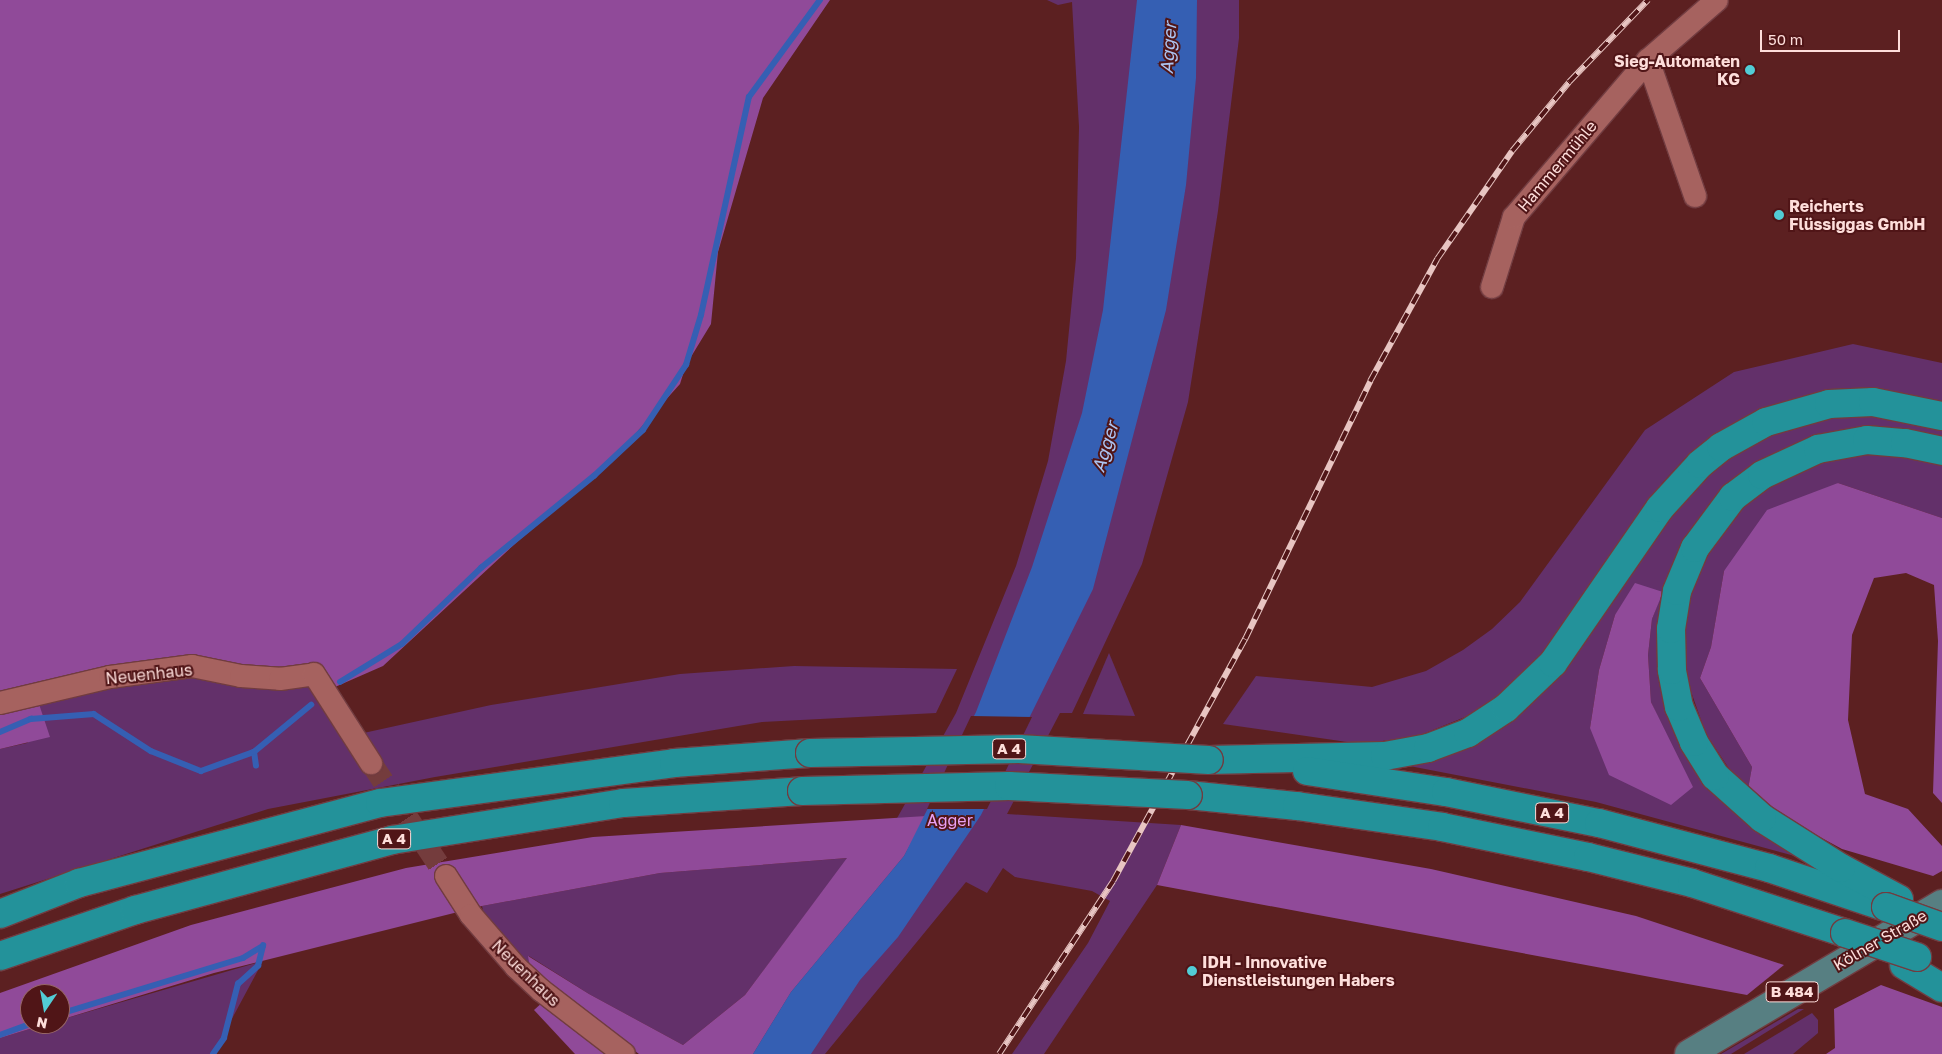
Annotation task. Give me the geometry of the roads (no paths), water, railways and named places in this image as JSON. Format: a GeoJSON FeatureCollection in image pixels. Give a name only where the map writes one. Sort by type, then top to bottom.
{"type":"FeatureCollection","features":[{"type":"Feature","properties":{"kind":"highway"},"geometry":{"type":"LineString","coordinates":[[1209,760],[1385,756],[1428,748],[1468,733],[1506,708],[1553,663],[1660,508],[1700,464],[1722,447],[1766,422],[1829,404],[1873,402],[1942,416]]}},
{"type":"Feature","properties":{"kind":"highway"},"geometry":{"type":"LineString","coordinates":[[1942,451],[1905,443],[1858,441],[1804,454],[1762,475],[1733,497],[1695,548],[1677,591],[1671,630],[1672,670],[1679,707],[1694,742],[1716,776],[1762,818],[1893,903],[1942,926]]}},
{"type":"Feature","properties":{"kind":"highway","name":"A 4"},"geometry":{"type":"LineString","coordinates":[[0,914],[79,883],[380,803],[674,763],[810,753],[1019,749],[1209,760],[1446,792],[1599,823],[1893,903]]}},
{"type":"Feature","properties":{"kind":"highway","name":"A 4"},"geometry":{"type":"LineString","coordinates":[[0,956],[135,910],[392,840],[623,803],[802,790],[1009,786],[1188,796],[1297,806],[1442,827],[1588,857],[1692,883],[1845,933],[1911,961]]}},
{"type":"Feature","properties":{"kind":"highway"},"geometry":{"type":"LineString","coordinates":[[1911,961],[1942,967]]}},
{"type":"Feature","properties":{"kind":"highway"},"geometry":{"type":"LineString","coordinates":[[1911,961],[1942,988]]}},
{"type":"Feature","properties":{"kind":"main road","name":"Kölner Straße"},"geometry":{"type":"LineString","coordinates":[[1689,1054],[1942,904]]}},
{"type":"Feature","properties":{"kind":"street","name":"Hammermühle"},"geometry":{"type":"LineString","coordinates":[[1492,287],[1514,217],[1648,60],[1717,0]]}},
{"type":"Feature","properties":{"kind":"street"},"geometry":{"type":"LineString","coordinates":[[1648,60],[1694,196]]}},
{"type":"Feature","properties":{"kind":"street","name":"Neuenhaus"},"geometry":{"type":"LineString","coordinates":[[0,703],[110,677],[192,666],[241,676],[280,679],[314,674],[371,763]]}},
{"type":"Feature","properties":{"kind":"street","name":"Neuenhaus"},"geometry":{"type":"LineString","coordinates":[[446,876],[471,915],[516,967],[542,992],[624,1054]]}},
{"type":"Feature","properties":{"kind":"water","name":"Agger"},"geometry":{"type":"Polygon","coordinates":[[[1137,0],[1197,0],[1196,78],[1186,185],[1166,310],[1093,589],[981,815],[898,937],[860,980],[811,1054],[753,1054],[791,992],[904,856],[976,712],[1032,567],[1082,413],[1103,310],[1137,0]]]}},
{"type":"Feature","properties":{"kind":"waterway"},"geometry":{"type":"LineString","coordinates":[[340,682],[402,644],[481,568],[594,476],[643,430],[686,365],[701,315],[749,97],[820,0]]}},
{"type":"Feature","properties":{"kind":"waterway"},"geometry":{"type":"LineString","coordinates":[[256,766],[254,752],[311,705]]}},
{"type":"Feature","properties":{"kind":"waterway"},"geometry":{"type":"LineString","coordinates":[[0,732],[31,719],[94,714],[151,751],[201,771],[254,752]]}},
{"type":"Feature","properties":{"kind":"waterway"},"geometry":{"type":"LineString","coordinates":[[70,1011],[243,958],[263,946]]}},
{"type":"Feature","properties":{"kind":"waterway"},"geometry":{"type":"LineString","coordinates":[[213,1054],[224,1038],[238,984],[258,966],[263,946]]}},
{"type":"Feature","properties":{"kind":"waterway"},"geometry":{"type":"LineString","coordinates":[[0,1035],[20,1028]]}},
{"type":"Feature","properties":{"kind":"tunnel"},"geometry":{"type":"LineString","coordinates":[[371,763],[446,876]]}},
{"type":"Feature","properties":{"kind":"railway"},"geometry":{"type":"LineString","coordinates":[[999,1054],[1113,881],[1245,639],[1370,381],[1437,259],[1512,151],[1569,82],[1648,0]]}},
{"type":"Feature","properties":{"kind":"place","name":"Sieg-Automaten KG"},"geometry":{"type":"Point","coordinates":[1750,70]}},
{"type":"Feature","properties":{"kind":"place","name":"Reicherts Flüssiggas GmbH"},"geometry":{"type":"Point","coordinates":[1779,215]}},
{"type":"Feature","properties":{"kind":"place","name":"IDH - Innovative Dienstleistungen Habers"},"geometry":{"type":"Point","coordinates":[1192,971]}}]}
